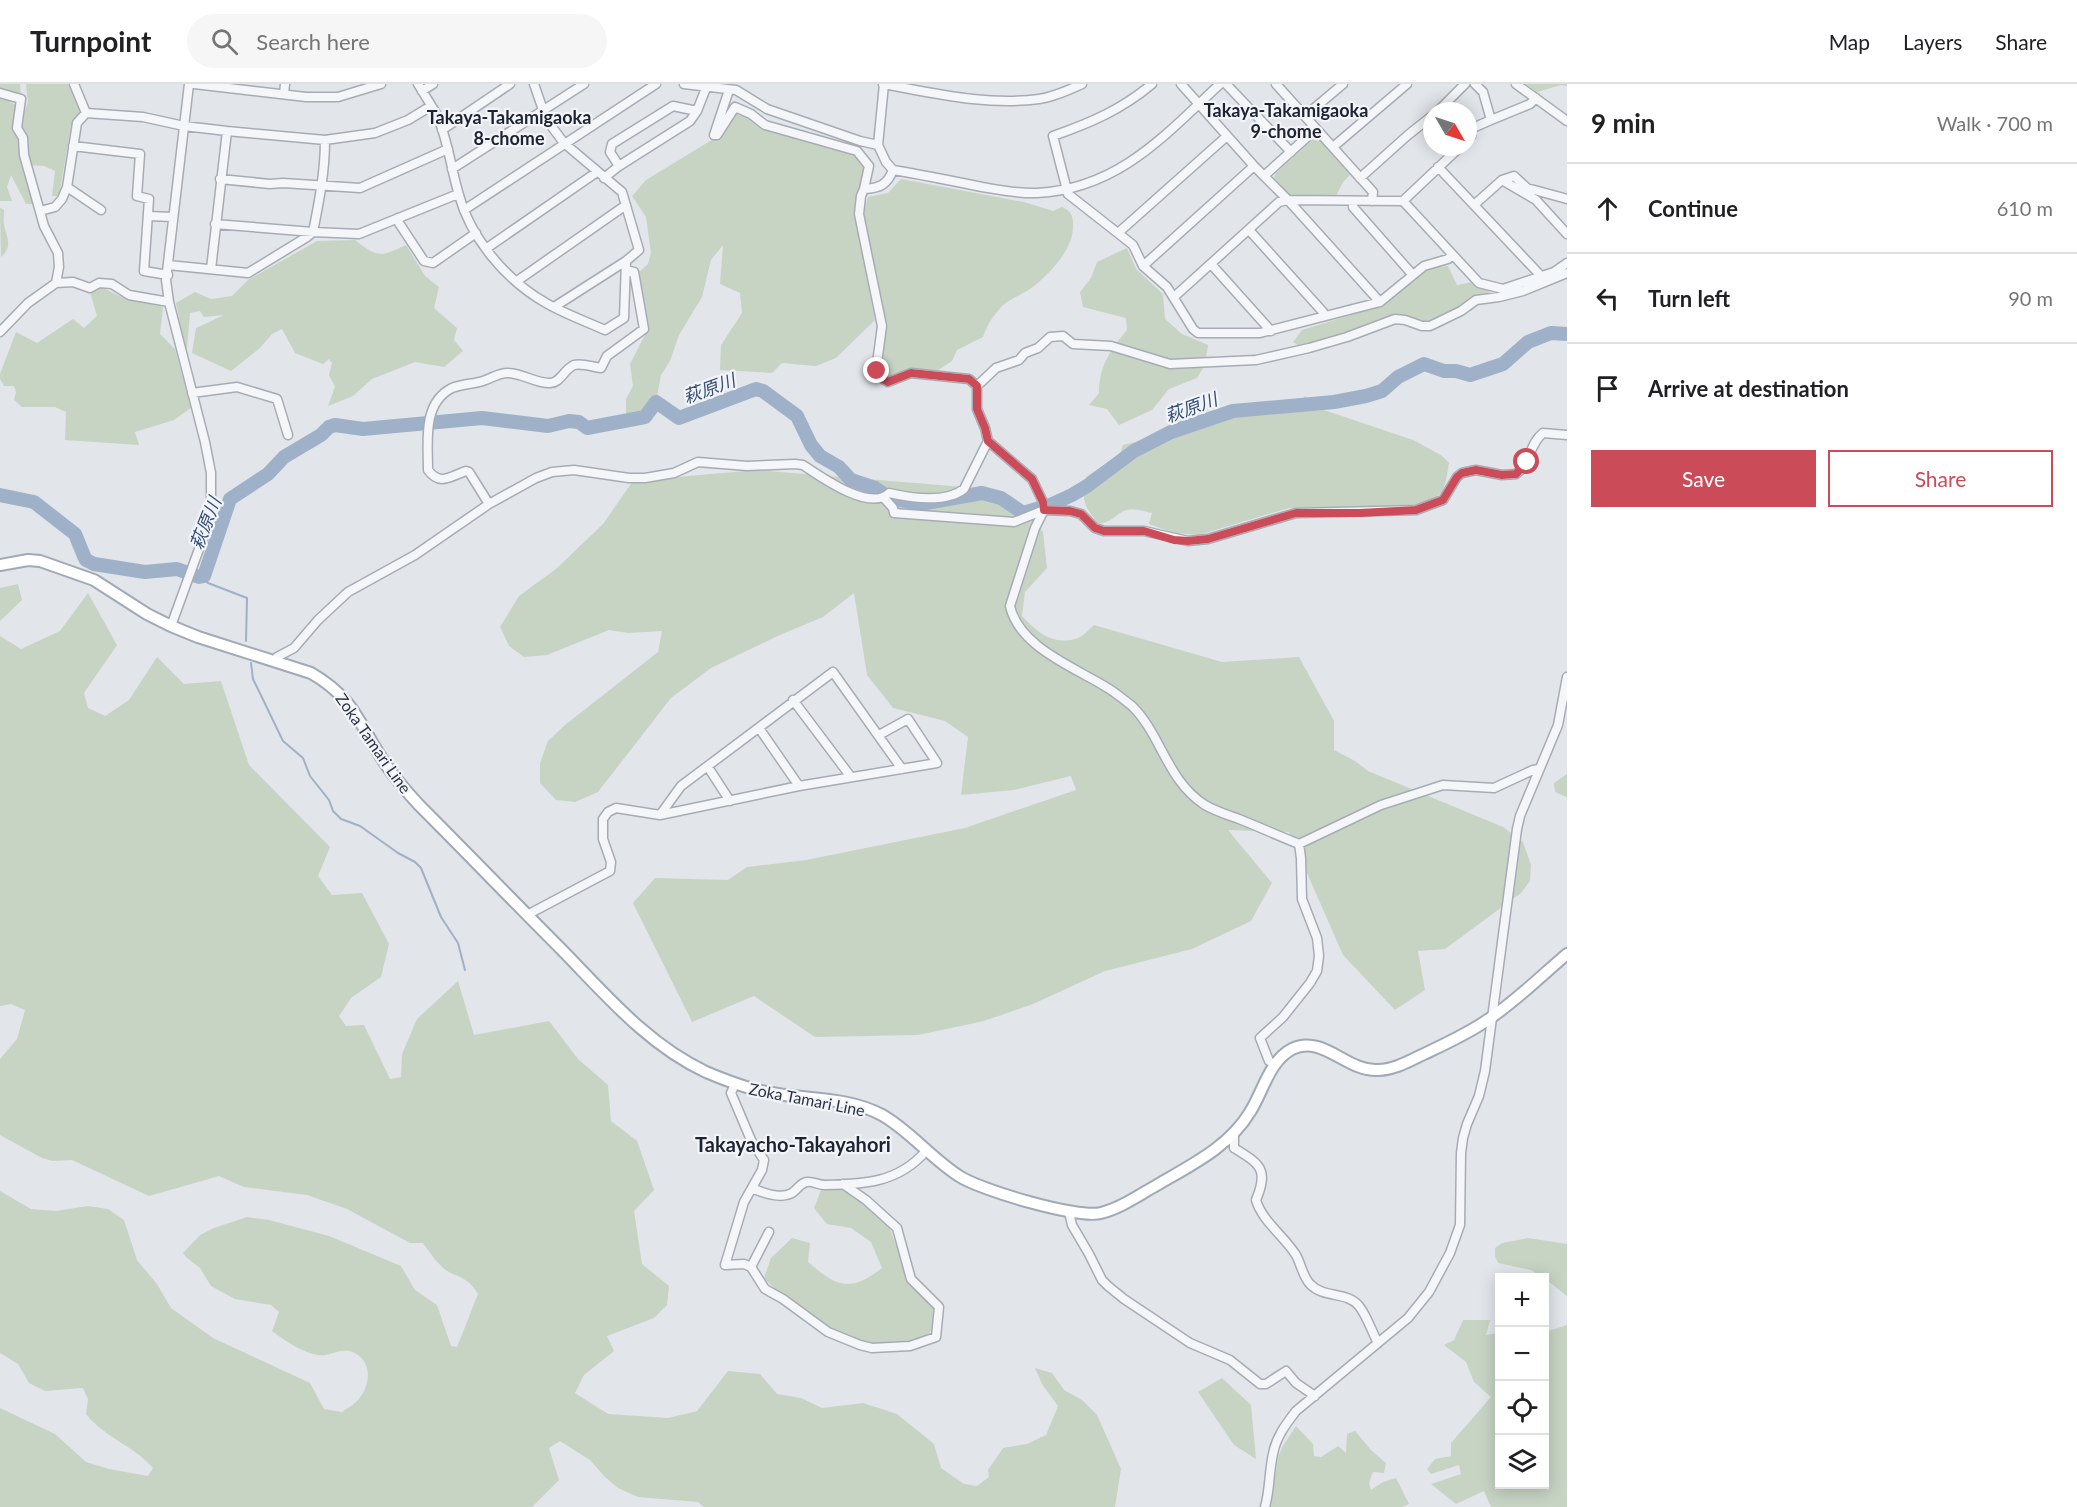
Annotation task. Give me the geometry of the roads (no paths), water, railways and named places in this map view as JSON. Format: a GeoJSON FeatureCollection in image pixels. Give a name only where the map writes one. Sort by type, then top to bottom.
{"type":"FeatureCollection","features":[{"type":"Feature","properties":{"kind":"main road","name":"Zoka Tamari Line"},"geometry":{"type":"LineString","coordinates":[[0,565],[28,560],[40,561],[94,580],[147,614],[171,626],[198,637],[311,673],[327,682],[343,696],[359,718],[388,768],[406,791],[642,1031],[687,1062],[735,1084],[766,1092],[864,1107],[884,1116],[962,1178],[1069,1212],[1094,1214],[1122,1205],[1202,1159],[1234,1134],[1250,1113],[1275,1064],[1295,1048],[1317,1046],[1366,1070],[1379,1071],[1398,1066],[1455,1039],[1494,1016],[1567,954]]}},
{"type":"Feature","properties":{"kind":"street"},"geometry":{"type":"LineString","coordinates":[[74,84],[86,112]]}},
{"type":"Feature","properties":{"kind":"street"},"geometry":{"type":"LineString","coordinates":[[171,626],[207,526],[211,503],[210,473],[169,302],[166,280],[189,84]]}},
{"type":"Feature","properties":{"kind":"street"},"geometry":{"type":"LineString","coordinates":[[194,84],[306,97],[338,97],[381,84]]}},
{"type":"Feature","properties":{"kind":"street"},"geometry":{"type":"LineString","coordinates":[[284,94],[285,84]]}},
{"type":"Feature","properties":{"kind":"street"},"geometry":{"type":"LineString","coordinates":[[433,84],[420,88],[442,130],[464,210],[487,248],[517,281],[554,307],[605,330],[624,318],[626,266]]}},
{"type":"Feature","properties":{"kind":"street"},"geometry":{"type":"LineString","coordinates":[[442,130],[510,84]]}},
{"type":"Feature","properties":{"kind":"street"},"geometry":{"type":"LineString","coordinates":[[534,84],[543,110],[564,143],[622,192],[639,250],[626,266],[554,307]]}},
{"type":"Feature","properties":{"kind":"street"},"geometry":{"type":"LineString","coordinates":[[452,169],[584,84]]}},
{"type":"Feature","properties":{"kind":"street"},"geometry":{"type":"LineString","coordinates":[[464,210],[656,84]]}},
{"type":"Feature","properties":{"kind":"street"},"geometry":{"type":"LineString","coordinates":[[684,84],[736,90],[767,109],[878,145]]}},
{"type":"Feature","properties":{"kind":"street"},"geometry":{"type":"LineString","coordinates":[[1082,84],[1041,99],[1009,101],[971,99],[883,84],[878,145],[886,162],[893,170],[1006,191],[1036,193],[1066,189],[1094,181],[1125,167],[1152,147],[1220,84]]}},
{"type":"Feature","properties":{"kind":"street"},"geometry":{"type":"LineString","coordinates":[[1152,84],[1133,100],[1094,122],[1053,136],[1068,194],[1133,245],[1143,266],[1167,287],[1193,329],[1198,333],[1260,333],[1380,302],[1424,266],[1448,259],[1452,255]]}},
{"type":"Feature","properties":{"kind":"street"},"geometry":{"type":"LineString","coordinates":[[1181,84],[1380,302]]}},
{"type":"Feature","properties":{"kind":"street"},"geometry":{"type":"LineString","coordinates":[[1226,84],[1291,152]]}},
{"type":"Feature","properties":{"kind":"street"},"geometry":{"type":"LineString","coordinates":[[1305,116],[1343,84]]}},
{"type":"Feature","properties":{"kind":"street"},"geometry":{"type":"LineString","coordinates":[[1333,147],[1407,84]]}},
{"type":"Feature","properties":{"kind":"street"},"geometry":{"type":"LineString","coordinates":[[1450,102],[1465,84]]}},
{"type":"Feature","properties":{"kind":"street"},"geometry":{"type":"LineString","coordinates":[[1475,84],[1483,92],[1491,120]]}},
{"type":"Feature","properties":{"kind":"street"},"geometry":{"type":"LineString","coordinates":[[1516,84],[1567,121]]}},
{"type":"Feature","properties":{"kind":"street"},"geometry":{"type":"LineString","coordinates":[[1278,85],[1373,192],[1372,201]]}},
{"type":"Feature","properties":{"kind":"street"},"geometry":{"type":"LineString","coordinates":[[487,248],[690,121],[697,111],[706,88]]}},
{"type":"Feature","properties":{"kind":"street"},"geometry":{"type":"LineString","coordinates":[[729,90],[714,135],[717,135],[735,107],[751,114],[765,125],[857,151],[869,166],[859,213],[882,326],[877,363],[880,377],[888,382],[911,373],[923,374],[969,379],[977,386]]}},
{"type":"Feature","properties":{"kind":"street"},"geometry":{"type":"LineString","coordinates":[[0,93],[21,99],[17,128],[23,138],[24,155],[44,226],[58,253],[59,267],[56,283]]}},
{"type":"Feature","properties":{"kind":"street"},"geometry":{"type":"LineString","coordinates":[[1477,127],[1530,104],[1536,98]]}},
{"type":"Feature","properties":{"kind":"street"},"geometry":{"type":"LineString","coordinates":[[86,112],[143,117],[184,126],[325,141],[375,133],[408,120],[431,106]]}},
{"type":"Feature","properties":{"kind":"street"},"geometry":{"type":"LineString","coordinates":[[620,166],[610,152],[612,144],[673,106],[697,111]]}},
{"type":"Feature","properties":{"kind":"street"},"geometry":{"type":"LineString","coordinates":[[40,211],[55,207],[68,187],[77,123],[86,112]]}},
{"type":"Feature","properties":{"kind":"street"},"geometry":{"type":"LineString","coordinates":[[1360,178],[1423,123]]}},
{"type":"Feature","properties":{"kind":"street"},"geometry":{"type":"LineString","coordinates":[[1265,176],[1316,129]]}},
{"type":"Feature","properties":{"kind":"street"},"geometry":{"type":"LineString","coordinates":[[211,269],[226,131]]}},
{"type":"Feature","properties":{"kind":"street"},"geometry":{"type":"LineString","coordinates":[[1118,233],[1227,136]]}},
{"type":"Feature","properties":{"kind":"street"},"geometry":{"type":"LineString","coordinates":[[73,146],[140,154],[137,196],[150,199],[144,271],[211,269],[248,273],[313,232],[325,158],[325,141]]}},
{"type":"Feature","properties":{"kind":"street"},"geometry":{"type":"LineString","coordinates":[[220,179],[360,188],[448,149]]}},
{"type":"Feature","properties":{"kind":"street"},"geometry":{"type":"LineString","coordinates":[[1174,297],[1279,201],[1403,201],[1450,156]]}},
{"type":"Feature","properties":{"kind":"street"},"geometry":{"type":"LineString","coordinates":[[1143,266],[1254,166]]}},
{"type":"Feature","properties":{"kind":"street"},"geometry":{"type":"LineString","coordinates":[[1438,167],[1541,276]]}},
{"type":"Feature","properties":{"kind":"street"},"geometry":{"type":"LineString","coordinates":[[864,189],[877,189],[884,185],[893,170]]}},
{"type":"Feature","properties":{"kind":"street"},"geometry":{"type":"LineString","coordinates":[[1474,205],[1502,180],[1514,176],[1527,188],[1567,199]]}},
{"type":"Feature","properties":{"kind":"street"},"geometry":{"type":"LineString","coordinates":[[1502,180],[1536,200],[1567,234]]}},
{"type":"Feature","properties":{"kind":"street"},"geometry":{"type":"LineString","coordinates":[[68,187],[101,210]]}},
{"type":"Feature","properties":{"kind":"street"},"geometry":{"type":"LineString","coordinates":[[215,224],[359,234],[458,194]]}},
{"type":"Feature","properties":{"kind":"street"},"geometry":{"type":"LineString","coordinates":[[1353,201],[1353,207],[1412,274]]}},
{"type":"Feature","properties":{"kind":"street"},"geometry":{"type":"LineString","coordinates":[[1403,201],[1479,283],[1503,289],[1554,272],[1567,263]]}},
{"type":"Feature","properties":{"kind":"street"},"geometry":{"type":"LineString","coordinates":[[517,281],[626,206]]}},
{"type":"Feature","properties":{"kind":"street"},"geometry":{"type":"LineString","coordinates":[[148,216],[174,217]]}},
{"type":"Feature","properties":{"kind":"street"},"geometry":{"type":"LineString","coordinates":[[398,218],[424,261],[433,263],[476,233]]}},
{"type":"Feature","properties":{"kind":"street"},"geometry":{"type":"LineString","coordinates":[[1249,230],[1325,316]]}},
{"type":"Feature","properties":{"kind":"street"},"geometry":{"type":"LineString","coordinates":[[1211,264],[1271,331]]}},
{"type":"Feature","properties":{"kind":"street"},"geometry":{"type":"LineString","coordinates":[[489,504],[470,472],[466,471],[440,480],[435,479],[428,470],[428,426],[432,407],[439,397],[451,388],[484,381],[499,374],[521,375],[549,383],[556,382],[571,366],[578,364],[601,368],[607,356],[644,329],[634,272],[626,266]]}},
{"type":"Feature","properties":{"kind":"street"},"geometry":{"type":"LineString","coordinates":[[1539,769],[1494,788],[1443,785],[1381,805],[1299,844],[1206,806],[1187,790],[1142,718],[1133,708],[1108,688],[1050,654],[1030,639],[1019,628],[1012,616],[1011,606],[1035,528],[1044,510],[1043,502],[1032,479],[988,441],[977,409],[977,386],[996,368],[1019,360],[1026,352],[1038,348],[1050,337],[1063,336],[1073,344],[1112,346],[1170,364],[1256,360],[1347,338],[1395,319],[1430,326],[1461,311],[1476,300],[1523,291],[1567,273]]}},
{"type":"Feature","properties":{"kind":"street"},"geometry":{"type":"LineString","coordinates":[[0,332],[28,303],[56,283],[73,282],[90,288],[99,283],[112,284],[129,295],[169,302]]}},
{"type":"Feature","properties":{"kind":"street"},"geometry":{"type":"LineString","coordinates":[[192,393],[237,387],[277,399],[288,435]]}},
{"type":"Feature","properties":{"kind":"street"},"geometry":{"type":"LineString","coordinates":[[887,496],[894,513],[1014,522],[1044,510],[1070,511],[1081,514],[1095,528],[1104,531],[1144,531],[1174,540],[1188,541],[1208,539],[1296,513],[1416,510],[1443,500],[1462,473],[1476,470],[1502,475],[1516,474],[1527,462],[1536,440],[1543,433],[1567,435]]}},
{"type":"Feature","properties":{"kind":"street"},"geometry":{"type":"LineString","coordinates":[[275,661],[277,657],[294,648],[318,620],[348,592],[415,555],[489,504],[536,478],[552,472],[574,470],[645,478],[674,473],[698,462],[747,466],[795,464],[803,465],[849,492],[869,500],[887,496],[938,497],[960,493],[968,483],[988,441]]}},
{"type":"Feature","properties":{"kind":"street"},"geometry":{"type":"LineString","coordinates":[[660,815],[681,786],[833,672],[902,769]]}},
{"type":"Feature","properties":{"kind":"street"},"geometry":{"type":"LineString","coordinates":[[1265,1507],[1277,1439],[1296,1412],[1420,1305],[1456,1239],[1462,1206],[1463,1138],[1479,1096],[1485,1071],[1517,829],[1520,816],[1558,725],[1567,677]]}},
{"type":"Feature","properties":{"kind":"street"},"geometry":{"type":"LineString","coordinates":[[794,700],[851,777]]}},
{"type":"Feature","properties":{"kind":"street"},"geometry":{"type":"LineString","coordinates":[[527,915],[610,872],[611,862],[603,839],[603,819],[608,812],[616,808],[660,815],[799,786],[938,763],[908,719],[879,735]]}},
{"type":"Feature","properties":{"kind":"street"},"geometry":{"type":"LineString","coordinates":[[759,728],[799,786]]}},
{"type":"Feature","properties":{"kind":"street"},"geometry":{"type":"LineString","coordinates":[[708,767],[730,801]]}},
{"type":"Feature","properties":{"kind":"street"},"geometry":{"type":"LineString","coordinates":[[1275,1064],[1269,1060],[1260,1038],[1283,1017],[1310,984],[1317,971],[1319,956],[1317,938],[1302,899],[1299,844]]}},
{"type":"Feature","properties":{"kind":"street"},"geometry":{"type":"LineString","coordinates":[[735,1084],[731,1093],[751,1140],[764,1160],[762,1170],[744,1202],[725,1265],[751,1266],[765,1289],[783,1299],[828,1332],[860,1345],[872,1348],[910,1346],[936,1337],[939,1307],[911,1279],[897,1228],[866,1200],[843,1184]]}},
{"type":"Feature","properties":{"kind":"street"},"geometry":{"type":"LineString","coordinates":[[1234,1134],[1234,1148],[1259,1167],[1263,1176],[1262,1186],[1256,1200],[1260,1212],[1295,1254],[1309,1283],[1318,1291],[1349,1298],[1359,1306],[1378,1343]]}},
{"type":"Feature","properties":{"kind":"street"},"geometry":{"type":"LineString","coordinates":[[752,1188],[764,1193],[780,1195],[791,1193],[805,1182],[819,1185],[864,1182],[896,1175],[915,1164],[926,1151]]}},
{"type":"Feature","properties":{"kind":"street"},"geometry":{"type":"LineString","coordinates":[[1069,1212],[1072,1225],[1102,1280],[1124,1299],[1190,1344],[1230,1360],[1260,1384],[1266,1384],[1286,1371],[1296,1383],[1315,1396]]}},
{"type":"Feature","properties":{"kind":"street"},"geometry":{"type":"LineString","coordinates":[[751,1266],[769,1232]]}},
{"type":"Feature","properties":{"kind":"waterway","name":"萩原川"},"geometry":{"type":"LineString","coordinates":[[0,495],[34,502],[75,534],[86,560],[94,564],[145,572],[177,569],[199,577],[204,576],[230,499],[268,474],[284,457],[321,435],[329,427],[335,425],[363,429],[482,418],[548,426],[569,421],[579,422],[587,428],[645,417],[656,402],[679,418],[756,389],[763,391],[797,416],[811,445],[820,456],[839,467],[851,480],[875,488],[890,498],[921,504],[982,493],[1001,498],[1023,513],[1050,505],[1072,495],[1134,451],[1171,432],[1233,411],[1334,402],[1366,396],[1382,391],[1398,377],[1424,364],[1444,371],[1456,371],[1470,375],[1503,364],[1528,342],[1551,333],[1567,334]]}},
{"type":"Feature","properties":{"kind":"waterway"},"geometry":{"type":"LineString","coordinates":[[199,577],[208,583],[247,598],[246,641]]}},
{"type":"Feature","properties":{"kind":"waterway"},"geometry":{"type":"LineString","coordinates":[[251,663],[253,679],[283,741],[303,758],[310,776],[329,800],[333,811],[341,819],[360,826],[421,868],[441,917],[458,943],[465,970]]}},
{"type":"Feature","properties":{"kind":"district","name":"Takaya-Takamigaoka 9-chome"},"geometry":{"type":"Point","coordinates":[1286,120]}},
{"type":"Feature","properties":{"kind":"district","name":"Takaya-Takamigaoka 8-chome"},"geometry":{"type":"Point","coordinates":[509,127]}},
{"type":"Feature","properties":{"kind":"district","name":"Takayacho-Takayahori"},"geometry":{"type":"Point","coordinates":[793,1144]}}]}
